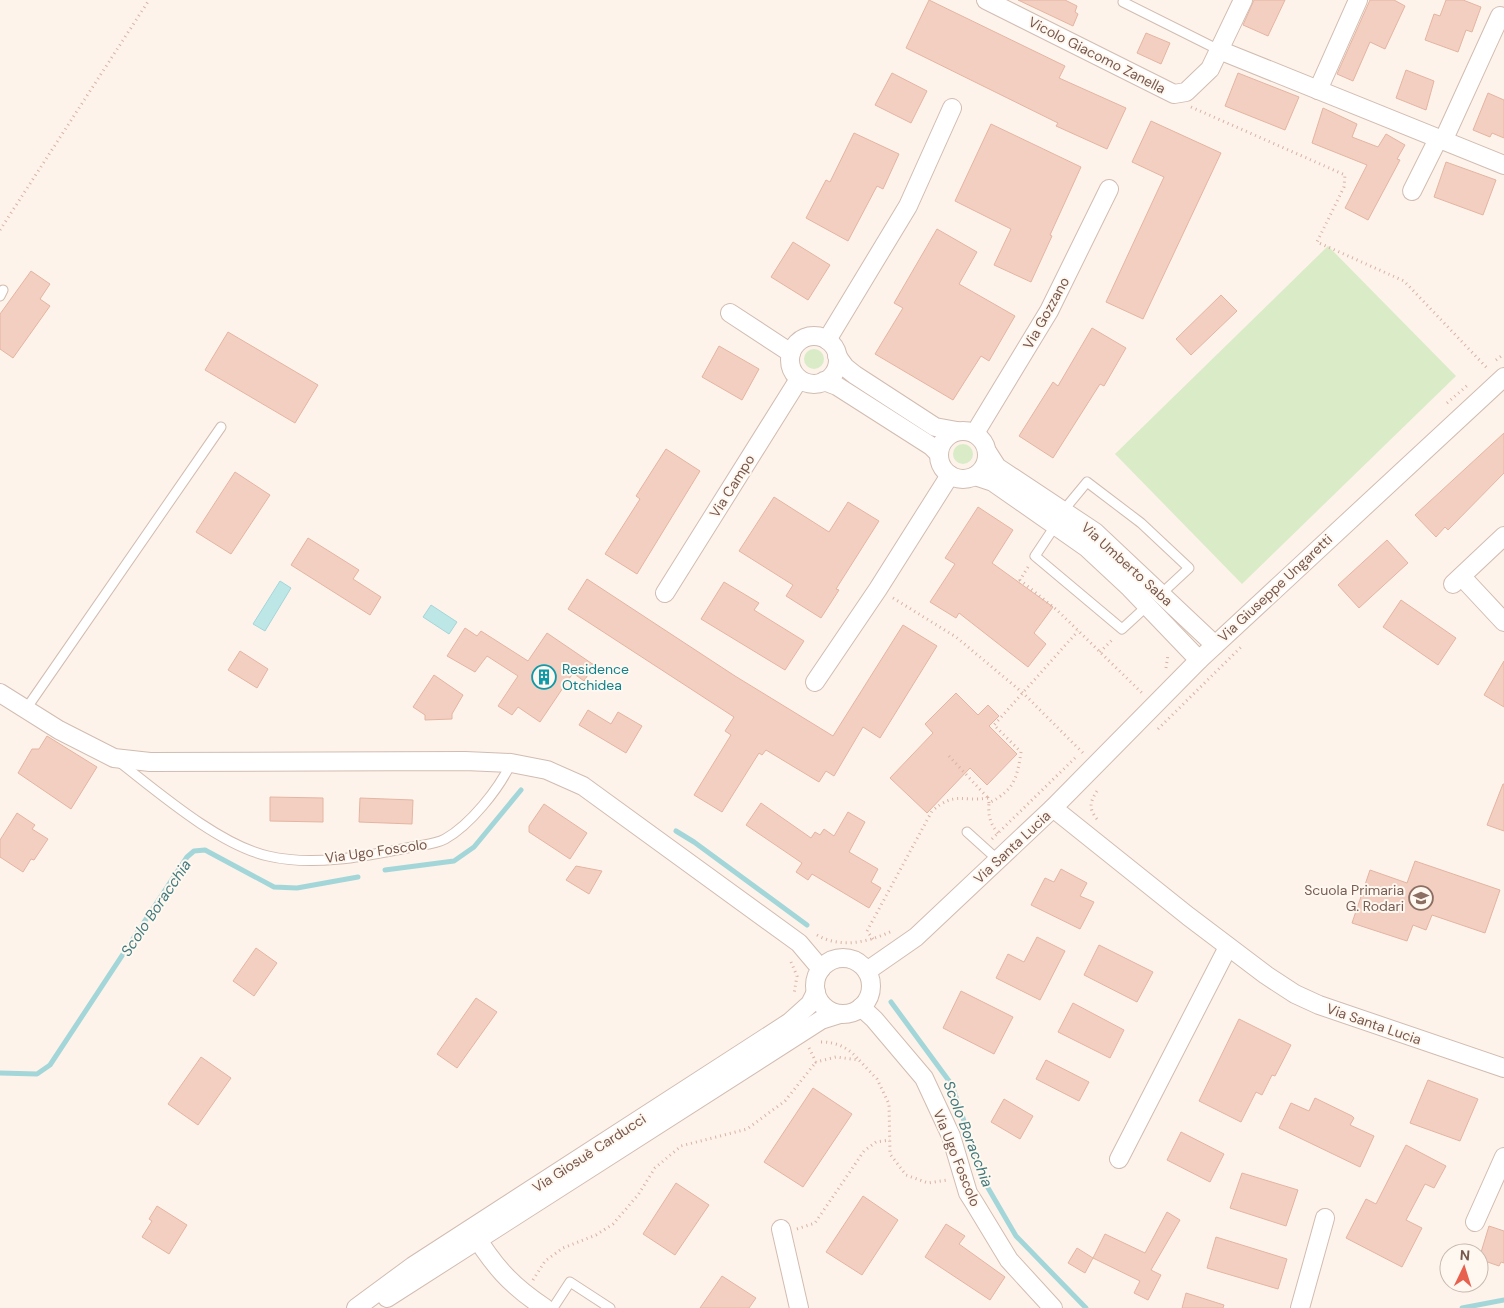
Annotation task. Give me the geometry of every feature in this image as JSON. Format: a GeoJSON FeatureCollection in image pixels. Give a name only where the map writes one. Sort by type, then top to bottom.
{"type":"FeatureCollection","features":[{"type":"Feature","properties":{"kind":"street","name":"Vicolo Giacomo Zanella"},"geometry":{"type":"LineString","coordinates":[[986,0],[1174,94],[1186,92],[1210,69],[1243,0]]}},
{"type":"Feature","properties":{"kind":"street"},"geometry":{"type":"LineString","coordinates":[[1318,90],[1358,0]]}},
{"type":"Feature","properties":{"kind":"street"},"geometry":{"type":"LineString","coordinates":[[1412,191],[1441,140],[1500,16]]}},
{"type":"Feature","properties":{"kind":"street"},"geometry":{"type":"LineString","coordinates":[[1219,50],[1504,165]]}},
{"type":"Feature","properties":{"kind":"street"},"geometry":{"type":"LineString","coordinates":[[827,340],[908,206],[952,108]]}},
{"type":"Feature","properties":{"kind":"street","name":"Via Gozzano"},"geometry":{"type":"LineString","coordinates":[[975,433],[1050,311],[1109,189]]}},
{"type":"Feature","properties":{"kind":"street"},"geometry":{"type":"LineString","coordinates":[[730,313],[791,353]]}},
{"type":"Feature","properties":{"kind":"street"},"geometry":{"type":"LineString","coordinates":[[811,336],[827,340],[832,344],[837,356],[845,367],[855,375],[935,426],[975,433],[981,439],[988,453],[984,466],[975,476],[962,479],[950,475],[944,469],[939,454],[931,446],[837,386],[824,382],[811,384],[800,379],[790,366],[791,353],[796,343],[803,338],[811,336]]}},
{"type":"Feature","properties":{"kind":"street"},"geometry":{"type":"LineString","coordinates":[[824,382],[835,371],[837,356]]}},
{"type":"Feature","properties":{"kind":"street","name":"Via Giuseppe Ungaretti"},"geometry":{"type":"LineString","coordinates":[[1053,808],[1215,645],[1504,377]]}},
{"type":"Feature","properties":{"kind":"street","name":"Via Campo"},"geometry":{"type":"LineString","coordinates":[[665,593],[800,379]]}},
{"type":"Feature","properties":{"kind":"street"},"geometry":{"type":"LineString","coordinates":[[939,454],[942,442],[957,431]]}},
{"type":"Feature","properties":{"kind":"street","name":"Via Umberto Saba"},"geometry":{"type":"LineString","coordinates":[[988,453],[997,467],[1059,519],[1200,660]]}},
{"type":"Feature","properties":{"kind":"street"},"geometry":{"type":"LineString","coordinates":[[815,682],[878,589],[950,475]]}},
{"type":"Feature","properties":{"kind":"street","name":"Via Umberto Saba"},"geometry":{"type":"LineString","coordinates":[[975,476],[992,482],[1059,519],[1095,532],[1215,645]]}},
{"type":"Feature","properties":{"kind":"street"},"geometry":{"type":"LineString","coordinates":[[1504,536],[1458,581],[1504,622]]}},
{"type":"Feature","properties":{"kind":"street","name":"Via Ugo Foscolo"},"geometry":{"type":"LineString","coordinates":[[0,693],[59,730],[114,758],[150,762],[465,761],[511,763],[547,770],[583,786],[799,943],[821,969]]}},
{"type":"Feature","properties":{"kind":"street","name":"Via Santa Lucia"},"geometry":{"type":"LineString","coordinates":[[867,971],[916,937],[1053,808],[1228,947],[1295,994],[1327,1008],[1504,1068]]}},
{"type":"Feature","properties":{"kind":"street"},"geometry":{"type":"LineString","coordinates":[[1119,1159],[1228,947]]}},
{"type":"Feature","properties":{"kind":"street"},"geometry":{"type":"LineString","coordinates":[[844,958],[854,960],[867,971],[870,978],[870,994],[861,1008],[848,1014],[840,1014],[824,1007],[816,992],[817,976],[827,963],[844,958]]}},
{"type":"Feature","properties":{"kind":"street","name":"Via Giosuè Carducci"},"geometry":{"type":"LineString","coordinates":[[372,1308],[474,1234],[790,1022],[810,1004],[816,992]]}},
{"type":"Feature","properties":{"kind":"street","name":"Via Ugo Foscolo"},"geometry":{"type":"LineString","coordinates":[[861,1008],[874,1019],[924,1078],[951,1136],[965,1184],[975,1204],[1009,1260],[1053,1308]]}},
{"type":"Feature","properties":{"kind":"street","name":"Via Giosuè Carducci"},"geometry":{"type":"LineString","coordinates":[[356,1308],[432,1246],[474,1234],[821,1020],[840,1014]]}},
{"type":"Feature","properties":{"kind":"street"},"geometry":{"type":"LineString","coordinates":[[1475,1222],[1504,1156]]}},
{"type":"Feature","properties":{"kind":"street"},"geometry":{"type":"LineString","coordinates":[[1300,1308],[1325,1218]]}},
{"type":"Feature","properties":{"kind":"street"},"geometry":{"type":"LineString","coordinates":[[788,1230],[799,1308]]}},
{"type":"Feature","properties":{"kind":"street"},"geometry":{"type":"LineString","coordinates":[[474,1234],[495,1266],[524,1294],[545,1308]]}},
{"type":"Feature","properties":{"kind":"lane"},"geometry":{"type":"LineString","coordinates":[[1124,2],[1219,50]]}},
{"type":"Feature","properties":{"kind":"lane"},"geometry":{"type":"LineString","coordinates":[[26,709],[221,426]]}},
{"type":"Feature","properties":{"kind":"lane"},"geometry":{"type":"LineString","coordinates":[[1147,606],[1122,629],[1035,556],[1059,519],[1088,482],[1141,524],[1188,568],[1162,594]]}},
{"type":"Feature","properties":{"kind":"lane","name":"Via Ugo Foscolo"},"geometry":{"type":"LineString","coordinates":[[114,758],[189,815],[229,840],[268,856],[312,860],[371,855],[443,841],[462,828],[504,778],[511,763]]}},
{"type":"Feature","properties":{"kind":"lane"},"geometry":{"type":"LineString","coordinates":[[967,832],[998,860]]}},
{"type":"Feature","properties":{"kind":"lane"},"geometry":{"type":"LineString","coordinates":[[553,1308],[570,1282],[610,1308]]}},
{"type":"Feature","properties":{"kind":"path"},"geometry":{"type":"LineString","coordinates":[[0,230],[148,0]]}},
{"type":"Feature","properties":{"kind":"path"},"geometry":{"type":"LineString","coordinates":[[1180,93],[1188,105],[1345,176],[1344,187],[1317,242],[1404,281],[1488,368]]}},
{"type":"Feature","properties":{"kind":"path"},"geometry":{"type":"LineString","coordinates":[[1035,556],[1020,580],[1057,610],[1142,693]]}},
{"type":"Feature","properties":{"kind":"path"},"geometry":{"type":"LineString","coordinates":[[878,589],[956,637],[1023,693],[1082,752],[1089,745]]}},
{"type":"Feature","properties":{"kind":"path"},"geometry":{"type":"LineString","coordinates":[[1100,652],[1122,629]]}},
{"type":"Feature","properties":{"kind":"path"},"geometry":{"type":"LineString","coordinates":[[989,803],[1003,796],[1013,785],[1019,768],[1021,752],[994,725],[1078,631]]}},
{"type":"Feature","properties":{"kind":"path"},"geometry":{"type":"LineString","coordinates":[[1158,730],[1247,641]]}},
{"type":"Feature","properties":{"kind":"path"},"geometry":{"type":"LineString","coordinates":[[1165,671],[1170,658],[1166,649]]}},
{"type":"Feature","properties":{"kind":"path"},"geometry":{"type":"LineString","coordinates":[[1136,700],[1148,688]]}},
{"type":"Feature","properties":{"kind":"path"},"geometry":{"type":"LineString","coordinates":[[949,756],[988,798],[988,814],[992,826],[998,833]]}},
{"type":"Feature","properties":{"kind":"path"},"geometry":{"type":"LineString","coordinates":[[1100,823],[1091,810],[1090,801],[1104,783]]}},
{"type":"Feature","properties":{"kind":"path"},"geometry":{"type":"LineString","coordinates":[[873,939],[867,931],[932,811],[944,800],[988,798]]}},
{"type":"Feature","properties":{"kind":"path"},"geometry":{"type":"LineString","coordinates":[[810,931],[825,940],[846,943],[881,936]]}},
{"type":"Feature","properties":{"kind":"path"},"geometry":{"type":"LineString","coordinates":[[816,1062],[808,1046],[823,1042],[850,1050],[877,1079],[889,1104],[890,1154],[906,1175],[928,1183],[956,1179]]}},
{"type":"Feature","properties":{"kind":"path"},"geometry":{"type":"LineString","coordinates":[[530,1285],[544,1262],[563,1248],[596,1234],[613,1224],[638,1196],[655,1168],[681,1146],[747,1129],[785,1102],[816,1062],[836,1056],[859,1060]]}},
{"type":"Feature","properties":{"kind":"path"},"geometry":{"type":"LineString","coordinates":[[788,1230],[815,1223],[864,1151],[876,1142],[890,1140]]}},
{"type":"Feature","properties":{"kind":"green space"},"geometry":{"type":"Polygon","coordinates":[[[1328,246],[1456,376],[1242,584],[1115,454],[1328,246]]]}},
{"type":"Feature","properties":{"kind":"green space"},"geometry":{"type":"Polygon","coordinates":[[[810,349],[818,349],[824,355],[824,363],[818,369],[810,369],[804,363],[804,355],[810,349]]]}},
{"type":"Feature","properties":{"kind":"green space"},"geometry":{"type":"Polygon","coordinates":[[[963,444],[970,447],[973,454],[970,461],[963,464],[956,461],[953,454],[956,447],[963,444]]]}},
{"type":"Feature","properties":{"kind":"water"},"geometry":{"type":"Polygon","coordinates":[[[280,581],[291,588],[265,631],[253,624],[280,581]]]}},
{"type":"Feature","properties":{"kind":"water"},"geometry":{"type":"Polygon","coordinates":[[[431,605],[457,622],[449,634],[423,617],[431,605]]]}},
{"type":"Feature","properties":{"kind":"building"},"geometry":{"type":"Polygon","coordinates":[[[929,0],[1065,66],[1059,78],[1126,108],[1107,149],[1056,126],[1058,123],[906,48],[929,0]]]}},
{"type":"Feature","properties":{"kind":"building"},"geometry":{"type":"Polygon","coordinates":[[[1018,0],[1065,0],[1077,6],[1075,12],[1078,14],[1073,26],[1018,0]]]}},
{"type":"Feature","properties":{"kind":"building"},"geometry":{"type":"Polygon","coordinates":[[[1254,0],[1285,0],[1268,36],[1243,25],[1254,0]]]}},
{"type":"Feature","properties":{"kind":"building"},"geometry":{"type":"Polygon","coordinates":[[[1370,0],[1394,0],[1405,6],[1385,49],[1370,42],[1353,81],[1337,74],[1370,0]]]}},
{"type":"Feature","properties":{"kind":"building"},"geometry":{"type":"Polygon","coordinates":[[[1446,0],[1463,0],[1481,7],[1472,32],[1466,30],[1458,52],[1425,40],[1434,14],[1440,16],[1446,0]]]}},
{"type":"Feature","properties":{"kind":"building"},"geometry":{"type":"Polygon","coordinates":[[[1146,33],[1170,43],[1161,64],[1137,53],[1146,33]]]}},
{"type":"Feature","properties":{"kind":"building"},"geometry":{"type":"Polygon","coordinates":[[[1406,70],[1434,81],[1426,110],[1396,98],[1406,70]]]}},
{"type":"Feature","properties":{"kind":"building"},"geometry":{"type":"Polygon","coordinates":[[[892,73],[927,91],[911,123],[875,105],[892,73]]]}},
{"type":"Feature","properties":{"kind":"building"},"geometry":{"type":"Polygon","coordinates":[[[1238,73],[1299,97],[1285,130],[1225,106],[1238,73]]]}},
{"type":"Feature","properties":{"kind":"building"},"geometry":{"type":"Polygon","coordinates":[[[1488,93],[1504,100],[1504,138],[1492,133],[1490,137],[1473,130],[1488,93]]]}},
{"type":"Feature","properties":{"kind":"building"},"geometry":{"type":"Polygon","coordinates":[[[1323,108],[1357,124],[1352,137],[1378,147],[1386,134],[1405,145],[1397,159],[1400,160],[1368,220],[1345,208],[1367,165],[1312,143],[1323,108]]]}},
{"type":"Feature","properties":{"kind":"building"},"geometry":{"type":"Polygon","coordinates":[[[1151,121],[1221,153],[1143,319],[1106,302],[1164,177],[1132,162],[1151,121]]]}},
{"type":"Feature","properties":{"kind":"building"},"geometry":{"type":"Polygon","coordinates":[[[991,124],[1081,167],[1031,282],[994,265],[1011,229],[955,201],[991,124]]]}},
{"type":"Feature","properties":{"kind":"building"},"geometry":{"type":"Polygon","coordinates":[[[854,133],[899,154],[883,189],[877,186],[848,241],[806,218],[826,180],[830,182],[854,133]]]}},
{"type":"Feature","properties":{"kind":"building"},"geometry":{"type":"Polygon","coordinates":[[[1446,162],[1496,180],[1483,215],[1434,197],[1446,162]]]}},
{"type":"Feature","properties":{"kind":"building"},"geometry":{"type":"Polygon","coordinates":[[[937,229],[977,252],[959,284],[1015,316],[989,361],[981,356],[953,400],[875,354],[903,308],[894,303],[937,229]]]}},
{"type":"Feature","properties":{"kind":"building"},"geometry":{"type":"Polygon","coordinates":[[[793,242],[830,265],[808,300],[771,277],[793,242]]]}},
{"type":"Feature","properties":{"kind":"building"},"geometry":{"type":"Polygon","coordinates":[[[31,271],[50,284],[40,299],[50,306],[13,358],[0,349],[0,314],[31,271]]]}},
{"type":"Feature","properties":{"kind":"building"},"geometry":{"type":"Polygon","coordinates":[[[1221,295],[1237,311],[1191,355],[1176,339],[1221,295]]]}},
{"type":"Feature","properties":{"kind":"building"},"geometry":{"type":"Polygon","coordinates":[[[1092,328],[1126,348],[1104,386],[1100,384],[1053,458],[1019,436],[1053,382],[1058,386],[1092,328]]]}},
{"type":"Feature","properties":{"kind":"building"},"geometry":{"type":"Polygon","coordinates":[[[228,332],[318,385],[295,423],[205,370],[228,332]]]}},
{"type":"Feature","properties":{"kind":"building"},"geometry":{"type":"Polygon","coordinates":[[[719,346],[759,369],[742,400],[702,377],[719,346]]]}},
{"type":"Feature","properties":{"kind":"building"},"geometry":{"type":"Polygon","coordinates":[[[1504,433],[1504,473],[1448,530],[1445,527],[1436,537],[1415,515],[1504,433]]]}},
{"type":"Feature","properties":{"kind":"building"},"geometry":{"type":"Polygon","coordinates":[[[666,449],[700,471],[637,574],[605,554],[640,499],[636,496],[666,449]]]}},
{"type":"Feature","properties":{"kind":"building"},"geometry":{"type":"Polygon","coordinates":[[[235,472],[270,495],[231,554],[196,532],[235,472]]]}},
{"type":"Feature","properties":{"kind":"building"},"geometry":{"type":"Polygon","coordinates":[[[774,497],[829,532],[848,502],[879,521],[836,589],[839,590],[821,618],[786,596],[793,585],[739,551],[774,497]]]}},
{"type":"Feature","properties":{"kind":"building"},"geometry":{"type":"Polygon","coordinates":[[[978,507],[1013,530],[992,563],[1053,607],[1034,633],[1046,644],[1028,667],[959,613],[956,618],[930,602],[955,564],[945,558],[978,507]]]}},
{"type":"Feature","properties":{"kind":"building"},"geometry":{"type":"Polygon","coordinates":[[[308,538],[359,570],[353,579],[381,597],[370,615],[291,565],[308,538]]]}},
{"type":"Feature","properties":{"kind":"building"},"geometry":{"type":"Polygon","coordinates":[[[1387,540],[1408,563],[1359,608],[1338,585],[1387,540]]]}},
{"type":"Feature","properties":{"kind":"building"},"geometry":{"type":"Polygon","coordinates":[[[587,579],[735,676],[833,736],[903,625],[937,646],[880,738],[863,727],[834,776],[826,771],[819,782],[766,750],[762,755],[759,753],[722,812],[694,795],[731,735],[725,731],[734,717],[568,609],[587,579]]]}},
{"type":"Feature","properties":{"kind":"building"},"geometry":{"type":"Polygon","coordinates":[[[724,582],[759,603],[754,610],[804,641],[785,670],[701,619],[724,582]]]}},
{"type":"Feature","properties":{"kind":"building"},"geometry":{"type":"Polygon","coordinates":[[[1401,600],[1456,638],[1438,665],[1383,627],[1401,600]]]}},
{"type":"Feature","properties":{"kind":"building","name":"Residence Otchidea"},"geometry":{"type":"Polygon","coordinates":[[[465,628],[477,636],[481,631],[528,661],[547,633],[594,665],[584,681],[573,673],[540,722],[518,707],[512,715],[498,706],[518,676],[487,656],[475,672],[447,656],[465,628]]]}},
{"type":"Feature","properties":{"kind":"building"},"geometry":{"type":"Polygon","coordinates":[[[240,651],[268,669],[257,688],[228,670],[240,651]]]}},
{"type":"Feature","properties":{"kind":"building"},"geometry":{"type":"Polygon","coordinates":[[[1504,661],[1504,707],[1484,695],[1504,661]]]}},
{"type":"Feature","properties":{"kind":"building"},"geometry":{"type":"Polygon","coordinates":[[[434,675],[463,695],[452,714],[452,719],[425,720],[425,715],[413,707],[434,675]]]}},
{"type":"Feature","properties":{"kind":"building"},"geometry":{"type":"Polygon","coordinates":[[[956,693],[978,715],[988,705],[999,716],[989,726],[1017,754],[987,785],[970,768],[927,813],[890,778],[933,733],[925,724],[956,693]]]}},
{"type":"Feature","properties":{"kind":"building"},"geometry":{"type":"Polygon","coordinates":[[[588,710],[611,724],[618,712],[642,726],[626,753],[579,725],[588,710]]]}},
{"type":"Feature","properties":{"kind":"building"},"geometry":{"type":"Polygon","coordinates":[[[47,736],[97,767],[71,809],[18,773],[32,749],[39,749],[47,736]]]}},
{"type":"Feature","properties":{"kind":"building"},"geometry":{"type":"Polygon","coordinates":[[[1504,784],[1504,831],[1487,825],[1504,784]]]}},
{"type":"Feature","properties":{"kind":"building"},"geometry":{"type":"Polygon","coordinates":[[[270,797],[323,798],[323,822],[270,821],[270,797]]]}},
{"type":"Feature","properties":{"kind":"building"},"geometry":{"type":"Polygon","coordinates":[[[360,798],[413,800],[412,824],[359,822],[360,798]]]}},
{"type":"Feature","properties":{"kind":"building"},"geometry":{"type":"Polygon","coordinates":[[[761,803],[811,838],[815,832],[820,835],[824,829],[834,836],[848,812],[865,822],[849,852],[878,869],[871,882],[881,888],[869,908],[812,874],[808,880],[796,872],[802,863],[746,825],[761,803]]]}},
{"type":"Feature","properties":{"kind":"building"},"geometry":{"type":"Polygon","coordinates":[[[544,804],[587,833],[570,859],[529,832],[529,826],[544,804]]]}},
{"type":"Feature","properties":{"kind":"building"},"geometry":{"type":"Polygon","coordinates":[[[17,813],[35,825],[32,829],[48,839],[34,860],[31,859],[23,872],[0,857],[0,840],[17,813]]]}},
{"type":"Feature","properties":{"kind":"building"},"geometry":{"type":"Polygon","coordinates":[[[1415,861],[1500,890],[1485,933],[1432,915],[1426,930],[1413,925],[1407,941],[1352,923],[1370,870],[1407,883],[1415,861]]]}},
{"type":"Feature","properties":{"kind":"building"},"geometry":{"type":"Polygon","coordinates":[[[576,866],[602,871],[589,894],[566,880],[576,866]]]}},
{"type":"Feature","properties":{"kind":"building"},"geometry":{"type":"Polygon","coordinates":[[[1061,869],[1087,883],[1080,896],[1094,902],[1080,929],[1031,905],[1045,878],[1054,882],[1061,869]]]}},
{"type":"Feature","properties":{"kind":"building"},"geometry":{"type":"Polygon","coordinates":[[[1037,937],[1065,951],[1040,1000],[996,978],[1008,954],[1024,962],[1037,937]]]}},
{"type":"Feature","properties":{"kind":"building"},"geometry":{"type":"Polygon","coordinates":[[[1099,945],[1153,972],[1137,1002],[1084,975],[1099,945]]]}},
{"type":"Feature","properties":{"kind":"building"},"geometry":{"type":"Polygon","coordinates":[[[256,948],[277,963],[254,996],[233,981],[256,948]]]}},
{"type":"Feature","properties":{"kind":"building"},"geometry":{"type":"Polygon","coordinates":[[[961,991],[1013,1017],[994,1054],[943,1028],[961,991]]]}},
{"type":"Feature","properties":{"kind":"building"},"geometry":{"type":"Polygon","coordinates":[[[476,998],[497,1012],[457,1068],[437,1054],[476,998]]]}},
{"type":"Feature","properties":{"kind":"building"},"geometry":{"type":"Polygon","coordinates":[[[1073,1003],[1124,1030],[1110,1058],[1058,1032],[1073,1003]]]}},
{"type":"Feature","properties":{"kind":"building"},"geometry":{"type":"Polygon","coordinates":[[[1239,1019],[1291,1045],[1275,1076],[1272,1075],[1262,1095],[1256,1092],[1241,1122],[1199,1101],[1239,1019]]]}},
{"type":"Feature","properties":{"kind":"building"},"geometry":{"type":"Polygon","coordinates":[[[201,1057],[231,1078],[198,1125],[168,1104],[201,1057]]]}},
{"type":"Feature","properties":{"kind":"building"},"geometry":{"type":"Polygon","coordinates":[[[1046,1060],[1089,1082],[1079,1101],[1036,1079],[1046,1060]]]}},
{"type":"Feature","properties":{"kind":"building"},"geometry":{"type":"Polygon","coordinates":[[[1428,1080],[1478,1099],[1460,1141],[1410,1123],[1428,1080]]]}},
{"type":"Feature","properties":{"kind":"building"},"geometry":{"type":"Polygon","coordinates":[[[813,1088],[852,1114],[803,1187],[764,1162],[813,1088]]]}},
{"type":"Feature","properties":{"kind":"building"},"geometry":{"type":"Polygon","coordinates":[[[1315,1098],[1352,1116],[1354,1118],[1350,1125],[1374,1136],[1360,1167],[1279,1128],[1291,1103],[1309,1111],[1315,1098]]]}},
{"type":"Feature","properties":{"kind":"building"},"geometry":{"type":"Polygon","coordinates":[[[1004,1099],[1033,1116],[1020,1139],[991,1122],[1004,1099]]]}},
{"type":"Feature","properties":{"kind":"building"},"geometry":{"type":"Polygon","coordinates":[[[1181,1132],[1224,1154],[1210,1182],[1167,1160],[1181,1132]]]}},
{"type":"Feature","properties":{"kind":"building"},"geometry":{"type":"Polygon","coordinates":[[[1406,1145],[1446,1166],[1434,1188],[1425,1184],[1406,1220],[1422,1228],[1402,1267],[1346,1238],[1366,1199],[1376,1204],[1406,1145]]]}},
{"type":"Feature","properties":{"kind":"building"},"geometry":{"type":"Polygon","coordinates":[[[1242,1173],[1298,1190],[1286,1226],[1230,1208],[1242,1173]]]}},
{"type":"Feature","properties":{"kind":"building"},"geometry":{"type":"Polygon","coordinates":[[[676,1183],[709,1205],[675,1255],[643,1234],[676,1183]]]}},
{"type":"Feature","properties":{"kind":"building"},"geometry":{"type":"Polygon","coordinates":[[[863,1196],[898,1220],[862,1275],[826,1252],[863,1196]]]}},
{"type":"Feature","properties":{"kind":"building"},"geometry":{"type":"Polygon","coordinates":[[[157,1206],[187,1225],[169,1254],[142,1237],[152,1221],[149,1219],[157,1206]]]}},
{"type":"Feature","properties":{"kind":"building"},"geometry":{"type":"Polygon","coordinates":[[[1167,1212],[1180,1220],[1151,1270],[1161,1275],[1148,1300],[1134,1293],[1140,1281],[1093,1258],[1105,1234],[1145,1253],[1167,1212]]]}},
{"type":"Feature","properties":{"kind":"building"},"geometry":{"type":"Polygon","coordinates":[[[946,1224],[965,1236],[959,1244],[1005,1277],[990,1300],[925,1257],[946,1224]]]}},
{"type":"Feature","properties":{"kind":"building"},"geometry":{"type":"Polygon","coordinates":[[[1489,1226],[1504,1231],[1504,1263],[1501,1262],[1499,1266],[1489,1262],[1489,1243],[1484,1243],[1489,1226]]]}},
{"type":"Feature","properties":{"kind":"building"},"geometry":{"type":"Polygon","coordinates":[[[1216,1237],[1287,1259],[1278,1289],[1207,1268],[1216,1237]]]}},
{"type":"Feature","properties":{"kind":"building"},"geometry":{"type":"Polygon","coordinates":[[[1077,1248],[1093,1258],[1085,1273],[1068,1263],[1077,1248]]]}},
{"type":"Feature","properties":{"kind":"building"},"geometry":{"type":"Polygon","coordinates":[[[722,1276],[756,1298],[749,1308],[700,1308],[722,1276]]]}},
{"type":"Feature","properties":{"kind":"building"},"geometry":{"type":"Polygon","coordinates":[[[1186,1293],[1224,1305],[1223,1308],[1182,1308],[1186,1293]]]}},
{"type":"Feature","properties":{"kind":"waterway","name":"Scolo Boracchia"},"geometry":{"type":"LineString","coordinates":[[385,870],[454,861],[474,847],[521,790]]}},
{"type":"Feature","properties":{"kind":"waterway","name":"Scolo Boracchia"},"geometry":{"type":"LineString","coordinates":[[676,831],[694,842],[807,925]]}},
{"type":"Feature","properties":{"kind":"waterway","name":"Scolo Boracchia"},"geometry":{"type":"LineString","coordinates":[[0,1073],[37,1074],[50,1065],[187,857],[194,851],[205,850],[274,887],[297,888],[358,877]]}},
{"type":"Feature","properties":{"kind":"waterway","name":"Scolo Boracchia"},"geometry":{"type":"LineString","coordinates":[[891,1002],[952,1085],[984,1181],[1016,1236],[1086,1308]]}},
{"type":"Feature","properties":{"kind":"waterway","name":"Scolo Boracchia"},"geometry":{"type":"LineString","coordinates":[[1462,1308],[1504,1300]]}},
{"type":"Feature","properties":{"kind":"place","name":"Residence Otchidea"},"geometry":{"type":"Point","coordinates":[544,677]}},
{"type":"Feature","properties":{"kind":"place","name":"Scuola Primaria G. Rodari"},"geometry":{"type":"Point","coordinates":[1421,898]}}]}
